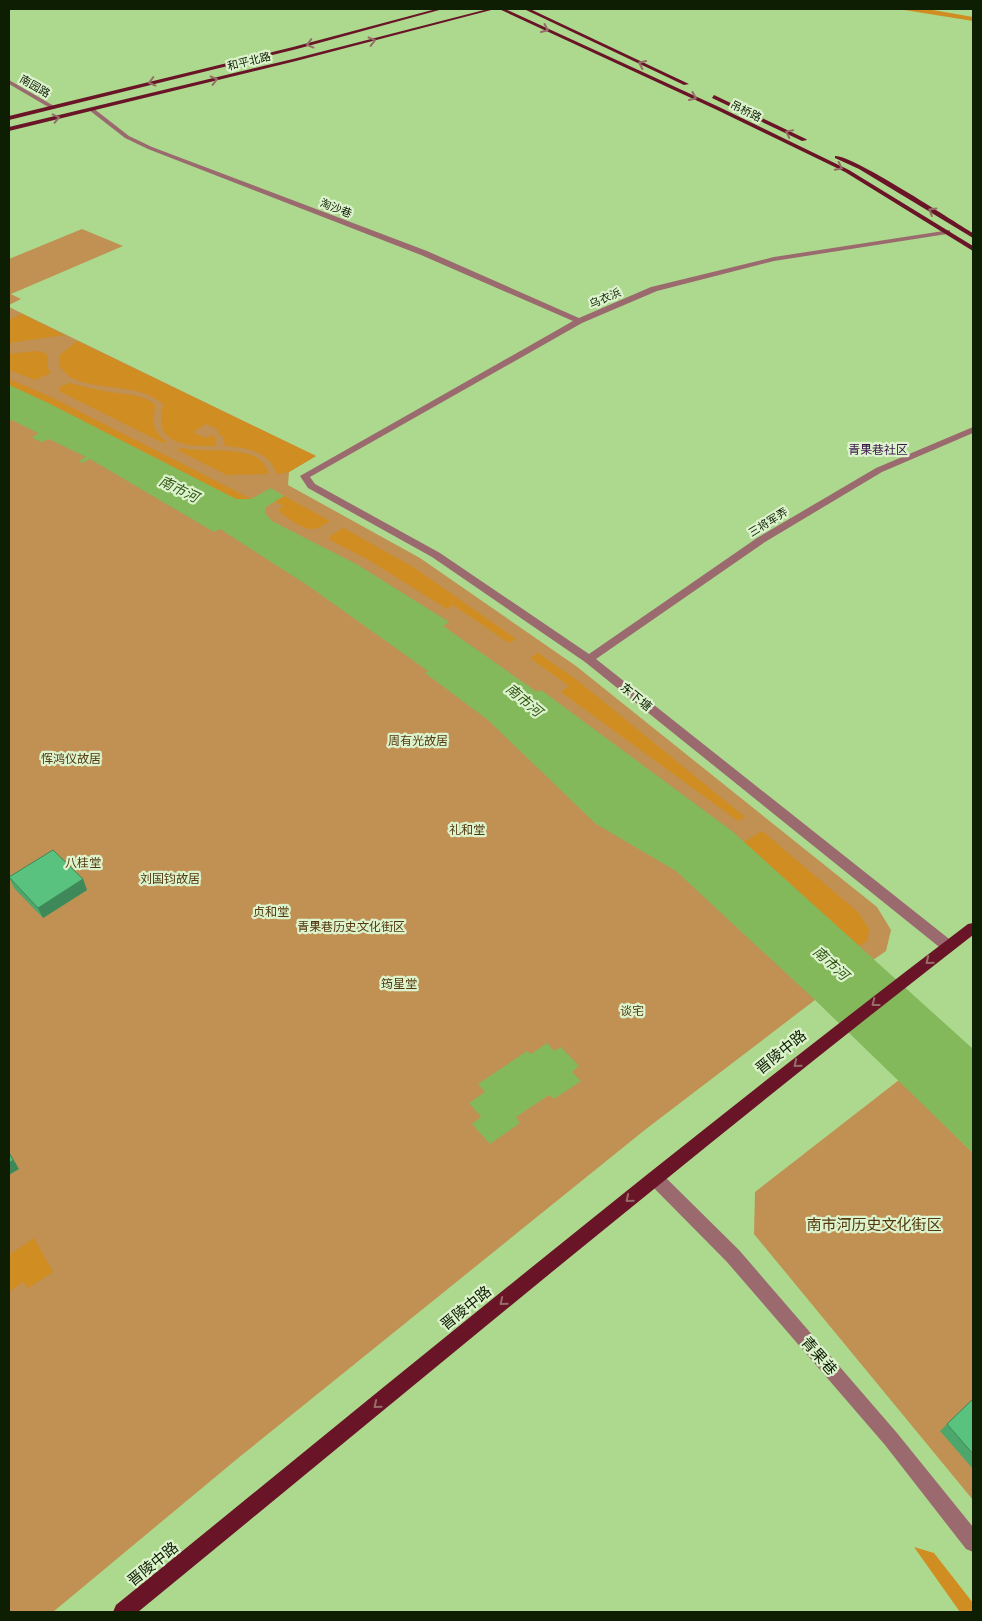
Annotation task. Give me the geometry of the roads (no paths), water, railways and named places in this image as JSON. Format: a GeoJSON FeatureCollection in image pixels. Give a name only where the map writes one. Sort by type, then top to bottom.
{"type":"FeatureCollection","features":[{"type":"Feature","properties":{"kind":"main road","name":"和平北路"},"geometry":{"type":"LineString","coordinates":[[9,118],[287,50],[441,9]]}},
{"type":"Feature","properties":{"kind":"main road","name":"和平北路"},"geometry":{"type":"LineString","coordinates":[[9,129],[294,60],[493,9]]}},
{"type":"Feature","properties":{"kind":"main road","name":"吊桥路"},"geometry":{"type":"LineString","coordinates":[[501,9],[718,108],[847,171],[973,249]]}},
{"type":"Feature","properties":{"kind":"main road"},"geometry":{"type":"LineString","coordinates":[[526,9],[696,89]]}},
{"type":"Feature","properties":{"kind":"main road","name":"吊桥路"},"geometry":{"type":"LineString","coordinates":[[705,93],[809,143]]}},
{"type":"Feature","properties":{"kind":"main road"},"geometry":{"type":"LineString","coordinates":[[827,151],[861,168],[973,236]]}},
{"type":"Feature","properties":{"kind":"main road"},"geometry":{"type":"LineString","coordinates":[[948,946],[973,928]]}},
{"type":"Feature","properties":{"kind":"main road","name":"晋陵中路"},"geometry":{"type":"LineString","coordinates":[[124,1612],[655,1178],[948,946]]}},
{"type":"Feature","properties":{"kind":"street","name":"南园路"},"geometry":{"type":"LineString","coordinates":[[9,82],[52,107]]}},
{"type":"Feature","properties":{"kind":"street","name":"淘沙巷"},"geometry":{"type":"LineString","coordinates":[[90,110],[127,137],[150,148],[424,253],[579,321]]}},
{"type":"Feature","properties":{"kind":"street","name":"乌衣浜"},"geometry":{"type":"LineString","coordinates":[[305,476],[579,321],[654,289],[774,259],[946,232]]}},
{"type":"Feature","properties":{"kind":"street","name":"三将军弄"},"geometry":{"type":"LineString","coordinates":[[588,659],[761,540],[870,475],[973,430]]}},
{"type":"Feature","properties":{"kind":"street","name":"东下塘"},"geometry":{"type":"LineString","coordinates":[[305,476],[311,486],[436,554],[588,659],[948,946]]}},
{"type":"Feature","properties":{"kind":"street","name":"青果巷"},"geometry":{"type":"LineString","coordinates":[[655,1178],[733,1256],[891,1439],[973,1542]]}},
{"type":"Feature","properties":{"kind":"water","name":"南市河"},"geometry":{"type":"Polygon","coordinates":[[[9,385],[236,499],[251,499],[271,488],[284,496],[266,507],[265,513],[272,521],[358,565],[449,622],[443,626],[537,692],[541,690],[732,831],[973,1049],[973,1153],[815,1000],[676,871],[596,824],[488,720],[425,673],[428,671],[307,585],[220,529],[214,532],[90,459],[82,463],[79,461],[86,457],[49,439],[42,442],[32,438],[38,433],[12,420],[9,421],[9,385]]]}},
{"type":"Feature","properties":{"kind":"water"},"geometry":{"type":"Polygon","coordinates":[[[547,1043],[554,1051],[561,1047],[579,1066],[572,1072],[581,1081],[554,1099],[549,1095],[516,1117],[520,1123],[490,1144],[472,1124],[481,1117],[469,1103],[485,1092],[478,1084],[527,1051],[531,1054],[547,1043]]]}},
{"type":"Feature","properties":{"kind":"district","name":"青果巷社区"},"geometry":{"type":"Point","coordinates":[878,450]}},
{"type":"Feature","properties":{"kind":"park label","name":"周有光故居"},"geometry":{"type":"Point","coordinates":[418,741]}},
{"type":"Feature","properties":{"kind":"park label","name":"恽鸿仪故居"},"geometry":{"type":"Point","coordinates":[71,759]}},
{"type":"Feature","properties":{"kind":"park label","name":"礼和堂"},"geometry":{"type":"Point","coordinates":[467,830]}},
{"type":"Feature","properties":{"kind":"park label","name":"八桂堂"},"geometry":{"type":"Point","coordinates":[83,863]}},
{"type":"Feature","properties":{"kind":"park label","name":"刘国钧故居"},"geometry":{"type":"Point","coordinates":[170,879]}},
{"type":"Feature","properties":{"kind":"park label","name":"贞和堂"},"geometry":{"type":"Point","coordinates":[271,912]}},
{"type":"Feature","properties":{"kind":"park label","name":"青果巷历史文化街区"},"geometry":{"type":"Point","coordinates":[351,927]}},
{"type":"Feature","properties":{"kind":"park label","name":"筠星堂"},"geometry":{"type":"Point","coordinates":[399,984]}},
{"type":"Feature","properties":{"kind":"park label","name":"谈宅"},"geometry":{"type":"Point","coordinates":[632,1011]}},
{"type":"Feature","properties":{"kind":"park label","name":"南市河历史文化街区"},"geometry":{"type":"Point","coordinates":[874,1225]}}]}
